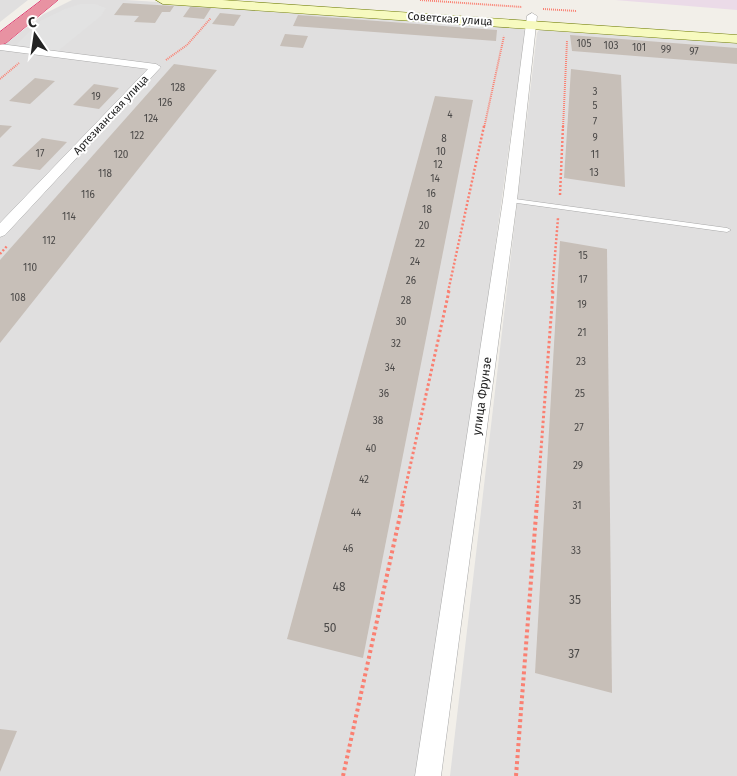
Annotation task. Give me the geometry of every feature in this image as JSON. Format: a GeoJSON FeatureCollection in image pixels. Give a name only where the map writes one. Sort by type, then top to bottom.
{"type":"FeatureCollection","features":[{"type":"Feature","properties":{"kind":"highway"},"geometry":{"type":"LineString","coordinates":[[0,40],[52,0]]}},
{"type":"Feature","properties":{"kind":"street","name":"Советская улица"},"geometry":{"type":"LineString","coordinates":[[163,0],[223,4],[508,14]]}},
{"type":"Feature","properties":{"kind":"street","name":"Советская улица"},"geometry":{"type":"LineString","coordinates":[[299,0],[508,14],[568,27],[737,39]]}},
{"type":"Feature","properties":{"kind":"street","name":"Советская улица"},"geometry":{"type":"LineString","coordinates":[[531,20],[737,30]]}},
{"type":"Feature","properties":{"kind":"street","name":"улица Фрунзе"},"geometry":{"type":"LineString","coordinates":[[428,776],[510,200],[531,20]]}},
{"type":"Feature","properties":{"kind":"street","name":"Артезианская улица"},"geometry":{"type":"LineString","coordinates":[[0,48],[156,67]]}},
{"type":"Feature","properties":{"kind":"street","name":"Артезианская улица"},"geometry":{"type":"LineString","coordinates":[[0,232],[156,67]]}},
{"type":"Feature","properties":{"kind":"lane"},"geometry":{"type":"LineString","coordinates":[[510,200],[727,230]]}},
{"type":"Feature","properties":{"kind":"path"},"geometry":{"type":"LineString","coordinates":[[156,67],[187,45],[223,4]]}},
{"type":"Feature","properties":{"kind":"path"},"geometry":{"type":"LineString","coordinates":[[343,776],[508,14]]}},
{"type":"Feature","properties":{"kind":"path"},"geometry":{"type":"LineString","coordinates":[[516,776],[559,206],[568,27]]}},
{"type":"Feature","properties":{"kind":"path"},"geometry":{"type":"LineString","coordinates":[[0,79],[32,52]]}},
{"type":"Feature","properties":{"kind":"shaded area"},"geometry":{"type":"Polygon","coordinates":[[[0,0],[28,0],[0,22],[0,0]]]}},
{"type":"Feature","properties":{"kind":"shaded area"},"geometry":{"type":"Polygon","coordinates":[[[72,0],[126,0],[516,25],[523,27],[525,31],[422,776],[0,776],[0,48],[44,14],[72,0]]]}},
{"type":"Feature","properties":{"kind":"shaded area"},"geometry":{"type":"Polygon","coordinates":[[[615,0],[737,0],[737,10],[615,0]]]}},
{"type":"Feature","properties":{"kind":"shaded area"},"geometry":{"type":"Polygon","coordinates":[[[80,4],[95,4],[106,8],[101,16],[58,51],[16,45],[40,21],[80,4]]]}},
{"type":"Feature","properties":{"kind":"shaded area"},"geometry":{"type":"Polygon","coordinates":[[[540,28],[737,41],[737,776],[450,776],[537,33],[540,28]]]}},
{"type":"Feature","properties":{"kind":"building"},"geometry":{"type":"Polygon","coordinates":[[[123,3],[174,6],[170,12],[162,12],[155,23],[134,22],[139,16],[114,15],[123,3]]]}},
{"type":"Feature","properties":{"kind":"building"},"geometry":{"type":"Polygon","coordinates":[[[190,7],[211,8],[204,19],[183,17],[190,7]]]}},
{"type":"Feature","properties":{"kind":"building"},"geometry":{"type":"Polygon","coordinates":[[[220,13],[241,15],[234,26],[212,24],[220,13]]]}},
{"type":"Feature","properties":{"kind":"building"},"geometry":{"type":"Polygon","coordinates":[[[298,15],[497,30],[496,41],[293,26],[298,15]]]}},
{"type":"Feature","properties":{"kind":"building"},"geometry":{"type":"Polygon","coordinates":[[[285,34],[308,36],[303,48],[280,46],[285,34]]]}},
{"type":"Feature","properties":{"kind":"building"},"geometry":{"type":"Polygon","coordinates":[[[570,35],[737,48],[737,64],[572,51],[570,35]]]}},
{"type":"Feature","properties":{"kind":"building"},"geometry":{"type":"Polygon","coordinates":[[[174,64],[217,70],[0,343],[0,260],[174,64]]]}},
{"type":"Feature","properties":{"kind":"building"},"geometry":{"type":"Polygon","coordinates":[[[571,69],[621,75],[625,187],[564,178],[571,69]]]}},
{"type":"Feature","properties":{"kind":"building"},"geometry":{"type":"Polygon","coordinates":[[[35,78],[55,81],[30,104],[9,101],[35,78]]]}},
{"type":"Feature","properties":{"kind":"building"},"geometry":{"type":"Polygon","coordinates":[[[94,84],[119,88],[99,109],[73,105],[94,84]]]}},
{"type":"Feature","properties":{"kind":"building"},"geometry":{"type":"Polygon","coordinates":[[[435,96],[473,100],[363,658],[287,639],[435,96]]]}},
{"type":"Feature","properties":{"kind":"building"},"geometry":{"type":"Polygon","coordinates":[[[0,125],[12,126],[0,138],[0,125]]]}},
{"type":"Feature","properties":{"kind":"building"},"geometry":{"type":"Polygon","coordinates":[[[42,138],[67,142],[40,170],[12,166],[42,138]]]}},
{"type":"Feature","properties":{"kind":"building"},"geometry":{"type":"Polygon","coordinates":[[[560,241],[607,249],[612,693],[535,673],[560,241]]]}},
{"type":"Feature","properties":{"kind":"building"},"geometry":{"type":"Polygon","coordinates":[[[0,729],[17,731],[0,772],[0,729]]]}}]}
